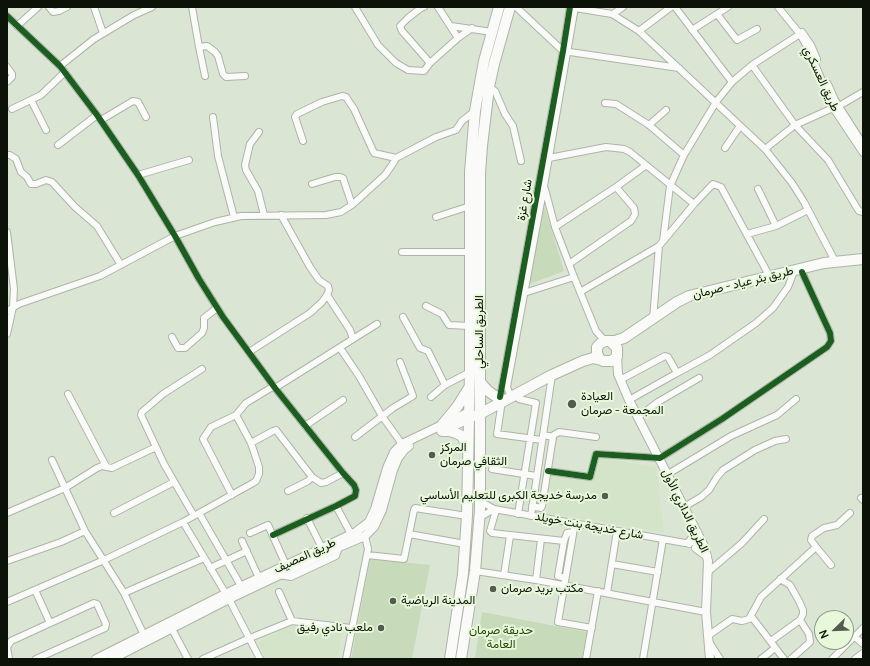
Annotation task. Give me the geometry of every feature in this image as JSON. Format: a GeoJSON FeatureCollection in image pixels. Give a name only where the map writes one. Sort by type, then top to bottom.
{"type":"FeatureCollection","features":[{"type":"Feature","properties":{"kind":"highway","name":"الطريق الساحلي"},"geometry":{"type":"LineString","coordinates":[[461,659],[476,571],[480,501],[481,436],[480,173],[482,140],[490,87],[489,62],[492,32],[499,7]]}},
{"type":"Feature","properties":{"kind":"highway","name":"الطريق الساحلي"},"geometry":{"type":"LineString","coordinates":[[450,659],[466,544],[470,372],[470,166],[475,111],[489,62],[510,7]]}},
{"type":"Feature","properties":{"kind":"highway","name":"طريق بئر عياد - صرمان"},"geometry":{"type":"LineString","coordinates":[[617,354],[623,343],[687,300],[835,261],[863,258]]}},
{"type":"Feature","properties":{"kind":"highway","name":"طريق بئر عياد - صرمان"},"geometry":{"type":"LineString","coordinates":[[469,416],[603,344],[624,338],[677,302],[694,294],[837,265],[863,263]]}},
{"type":"Feature","properties":{"kind":"highway"},"geometry":{"type":"LineString","coordinates":[[603,344],[616,345],[617,354],[611,362],[602,361],[597,353],[603,344]]}},
{"type":"Feature","properties":{"kind":"highway","name":"طريق بئر عياد - صرمان"},"geometry":{"type":"LineString","coordinates":[[500,399],[509,392],[586,359],[593,358],[602,361]]}},
{"type":"Feature","properties":{"kind":"highway"},"geometry":{"type":"LineString","coordinates":[[480,382],[488,391],[500,399],[488,418],[481,436]]}},
{"type":"Feature","properties":{"kind":"highway"},"geometry":{"type":"LineString","coordinates":[[469,388],[442,428],[462,436],[469,448]]}},
{"type":"Feature","properties":{"kind":"main road"},"geometry":{"type":"LineString","coordinates":[[617,354],[619,377]]}},
{"type":"Feature","properties":{"kind":"main road"},"geometry":{"type":"LineString","coordinates":[[602,361],[619,377]]}},
{"type":"Feature","properties":{"kind":"main road","name":"الطريق الدائري الأول"},"geometry":{"type":"LineString","coordinates":[[619,377],[638,418],[697,532],[695,544],[707,556],[708,572],[706,612],[710,659]]}},
{"type":"Feature","properties":{"kind":"main road","name":"طريق المصيف"},"geometry":{"type":"LineString","coordinates":[[112,659],[172,629],[227,597],[241,586],[351,534],[369,522],[375,509],[387,468],[394,452],[402,444],[469,416]]}},
{"type":"Feature","properties":{"kind":"main road","name":"طريق المصيف"},"geometry":{"type":"LineString","coordinates":[[96,659],[227,597],[280,575],[365,536],[374,526],[382,510],[393,470],[400,453],[414,443],[442,428]]}},
{"type":"Feature","properties":{"kind":"main road"},"geometry":{"type":"LineString","coordinates":[[695,544],[697,532]]}},
{"type":"Feature","properties":{"kind":"street"},"geometry":{"type":"LineString","coordinates":[[17,26],[38,7]]}},
{"type":"Feature","properties":{"kind":"street"},"geometry":{"type":"LineString","coordinates":[[49,7],[54,12],[67,7]]}},
{"type":"Feature","properties":{"kind":"street"},"geometry":{"type":"LineString","coordinates":[[94,7],[104,33]]}},
{"type":"Feature","properties":{"kind":"street"},"geometry":{"type":"LineString","coordinates":[[60,66],[88,43],[134,15],[152,7]]}},
{"type":"Feature","properties":{"kind":"street"},"geometry":{"type":"LineString","coordinates":[[192,7],[204,76]]}},
{"type":"Feature","properties":{"kind":"street"},"geometry":{"type":"LineString","coordinates":[[355,7],[378,45],[396,63],[408,70],[424,71],[430,63],[458,38],[472,28]]}},
{"type":"Feature","properties":{"kind":"street"},"geometry":{"type":"LineString","coordinates":[[424,7],[408,18],[400,26],[430,63]]}},
{"type":"Feature","properties":{"kind":"street"},"geometry":{"type":"LineString","coordinates":[[438,7],[458,38]]}},
{"type":"Feature","properties":{"kind":"street"},"geometry":{"type":"LineString","coordinates":[[516,7],[566,51],[680,68]]}},
{"type":"Feature","properties":{"kind":"street"},"geometry":{"type":"LineString","coordinates":[[609,7],[613,14]]}},
{"type":"Feature","properties":{"kind":"street"},"geometry":{"type":"LineString","coordinates":[[613,14],[623,7]]}},
{"type":"Feature","properties":{"kind":"street"},"geometry":{"type":"LineString","coordinates":[[639,31],[671,7]]}},
{"type":"Feature","properties":{"kind":"street"},"geometry":{"type":"LineString","coordinates":[[675,7],[732,82]]}},
{"type":"Feature","properties":{"kind":"street"},"geometry":{"type":"LineString","coordinates":[[692,30],[728,7]]}},
{"type":"Feature","properties":{"kind":"street","name":"طريق العسكري"},"geometry":{"type":"LineString","coordinates":[[778,7],[800,34],[836,107],[863,153]]}},
{"type":"Feature","properties":{"kind":"street","name":"طريق العسكري"},"geometry":{"type":"LineString","coordinates":[[784,7],[812,45],[835,100],[836,107],[863,144]]}},
{"type":"Feature","properties":{"kind":"street"},"geometry":{"type":"LineString","coordinates":[[573,8],[613,14],[639,31],[765,149],[792,183],[835,261]]}},
{"type":"Feature","properties":{"kind":"street","name":"شارع غزة"},"geometry":{"type":"LineString","coordinates":[[509,392],[507,387],[542,184],[549,158],[573,8]]}},
{"type":"Feature","properties":{"kind":"street"},"geometry":{"type":"LineString","coordinates":[[717,14],[737,40],[757,29]]}},
{"type":"Feature","properties":{"kind":"street"},"geometry":{"type":"LineString","coordinates":[[8,20],[17,26],[60,66],[99,117],[138,175],[217,308],[274,387],[354,485],[355,496],[273,535]]}},
{"type":"Feature","properties":{"kind":"street"},"geometry":{"type":"LineString","coordinates":[[451,26],[492,32]]}},
{"type":"Feature","properties":{"kind":"street"},"geometry":{"type":"LineString","coordinates":[[653,319],[661,244],[670,186],[684,155],[716,102],[732,82],[752,64],[800,34]]}},
{"type":"Feature","properties":{"kind":"street"},"geometry":{"type":"LineString","coordinates":[[199,47],[207,46],[215,52],[218,56],[223,74],[226,77],[245,76]]}},
{"type":"Feature","properties":{"kind":"street","name":"شارع غزة"},"geometry":{"type":"LineString","coordinates":[[530,438],[497,434],[500,399],[542,184],[566,51]]}},
{"type":"Feature","properties":{"kind":"street"},"geometry":{"type":"LineString","coordinates":[[752,64],[796,125],[828,160],[859,211],[863,212]]}},
{"type":"Feature","properties":{"kind":"street"},"geometry":{"type":"LineString","coordinates":[[7,67],[12,74],[12,77],[7,82]]}},
{"type":"Feature","properties":{"kind":"street"},"geometry":{"type":"LineString","coordinates":[[12,109],[46,91],[65,72]]}},
{"type":"Feature","properties":{"kind":"street"},"geometry":{"type":"LineString","coordinates":[[490,87],[495,91],[505,114],[513,126],[521,161]]}},
{"type":"Feature","properties":{"kind":"street"},"geometry":{"type":"LineString","coordinates":[[765,149],[796,125],[836,107],[863,92]]}},
{"type":"Feature","properties":{"kind":"street"},"geometry":{"type":"LineString","coordinates":[[303,141],[295,116],[322,102],[342,96],[346,97],[354,109],[374,153],[396,158]]}},
{"type":"Feature","properties":{"kind":"street"},"geometry":{"type":"LineString","coordinates":[[30,100],[46,130]]}},
{"type":"Feature","properties":{"kind":"street"},"geometry":{"type":"LineString","coordinates":[[58,145],[99,117],[133,101],[138,102],[146,117]]}},
{"type":"Feature","properties":{"kind":"street"},"geometry":{"type":"LineString","coordinates":[[605,103],[616,104],[649,125],[684,155]]}},
{"type":"Feature","properties":{"kind":"street"},"geometry":{"type":"LineString","coordinates":[[649,125],[666,110]]}},
{"type":"Feature","properties":{"kind":"street"},"geometry":{"type":"LineString","coordinates":[[10,309],[100,276],[175,236],[215,222],[234,218],[264,215],[333,215],[341,212],[352,206],[385,176],[396,158],[436,137],[456,130],[462,122],[475,111]]}},
{"type":"Feature","properties":{"kind":"street"},"geometry":{"type":"LineString","coordinates":[[212,117],[218,156],[234,218]]}},
{"type":"Feature","properties":{"kind":"street"},"geometry":{"type":"LineString","coordinates":[[726,148],[740,126]]}},
{"type":"Feature","properties":{"kind":"street"},"geometry":{"type":"LineString","coordinates":[[259,132],[250,144],[246,170],[258,191],[264,215]]}},
{"type":"Feature","properties":{"kind":"street"},"geometry":{"type":"LineString","coordinates":[[549,158],[600,148],[624,150],[630,152],[645,166],[694,204]]}},
{"type":"Feature","properties":{"kind":"street"},"geometry":{"type":"LineString","coordinates":[[7,155],[10,155],[16,159],[21,172],[27,177],[31,184],[36,184],[46,180],[52,182],[75,207],[97,226],[121,265]]}},
{"type":"Feature","properties":{"kind":"street"},"geometry":{"type":"LineString","coordinates":[[138,175],[189,160]]}},
{"type":"Feature","properties":{"kind":"street"},"geometry":{"type":"LineString","coordinates":[[555,228],[616,188],[645,166]]}},
{"type":"Feature","properties":{"kind":"street"},"geometry":{"type":"LineString","coordinates":[[312,184],[335,177],[343,178],[352,206]]}},
{"type":"Feature","properties":{"kind":"street"},"geometry":{"type":"LineString","coordinates":[[542,184],[555,228],[596,331],[603,344]]}},
{"type":"Feature","properties":{"kind":"street"},"geometry":{"type":"LineString","coordinates":[[580,292],[661,244],[694,204],[713,184],[718,185],[771,278]]}},
{"type":"Feature","properties":{"kind":"street"},"geometry":{"type":"LineString","coordinates":[[569,264],[631,221],[635,214],[634,208],[616,188]]}},
{"type":"Feature","properties":{"kind":"street"},"geometry":{"type":"LineString","coordinates":[[758,189],[776,226]]}},
{"type":"Feature","properties":{"kind":"street"},"geometry":{"type":"LineString","coordinates":[[436,217],[470,206]]}},
{"type":"Feature","properties":{"kind":"street"},"geometry":{"type":"LineString","coordinates":[[747,234],[776,226],[808,210]]}},
{"type":"Feature","properties":{"kind":"street"},"geometry":{"type":"LineString","coordinates":[[249,352],[316,309],[329,290],[328,286],[319,280],[310,267],[281,215]]}},
{"type":"Feature","properties":{"kind":"street"},"geometry":{"type":"LineString","coordinates":[[7,232],[14,281],[7,334]]}},
{"type":"Feature","properties":{"kind":"street"},"geometry":{"type":"LineString","coordinates":[[402,252],[470,252]]}},
{"type":"Feature","properties":{"kind":"street"},"geometry":{"type":"LineString","coordinates":[[548,472],[590,478],[596,454],[660,458],[722,420],[829,344],[831,341],[830,334],[798,273],[773,308],[756,323],[710,355],[629,400]]}},
{"type":"Feature","properties":{"kind":"street"},"geometry":{"type":"LineString","coordinates":[[524,293],[574,277]]}},
{"type":"Feature","properties":{"kind":"street"},"geometry":{"type":"LineString","coordinates":[[327,295],[350,330],[353,339]]}},
{"type":"Feature","properties":{"kind":"street"},"geometry":{"type":"LineString","coordinates":[[426,306],[442,314],[449,325],[470,326]]}},
{"type":"Feature","properties":{"kind":"street"},"geometry":{"type":"LineString","coordinates":[[172,336],[178,348],[185,348],[202,333],[204,328],[204,318],[217,308]]}},
{"type":"Feature","properties":{"kind":"street"},"geometry":{"type":"LineString","coordinates":[[403,317],[420,348],[428,351],[445,385]]}},
{"type":"Feature","properties":{"kind":"street"},"geometry":{"type":"LineString","coordinates":[[232,495],[203,440],[211,427],[236,415],[246,403],[340,348],[377,324]]}},
{"type":"Feature","properties":{"kind":"street"},"geometry":{"type":"LineString","coordinates":[[340,348],[359,376],[382,416],[402,444]]}},
{"type":"Feature","properties":{"kind":"street"},"geometry":{"type":"LineString","coordinates":[[619,377],[665,356],[668,357],[677,373]]}},
{"type":"Feature","properties":{"kind":"street"},"geometry":{"type":"LineString","coordinates":[[355,437],[393,408],[413,396],[400,362]]}},
{"type":"Feature","properties":{"kind":"street"},"geometry":{"type":"LineString","coordinates":[[202,369],[167,392],[141,414],[174,482],[197,514],[241,586]]}},
{"type":"Feature","properties":{"kind":"street"},"geometry":{"type":"LineString","coordinates":[[431,398],[445,385],[470,372]]}},
{"type":"Feature","properties":{"kind":"street"},"geometry":{"type":"LineString","coordinates":[[531,516],[551,373]]}},
{"type":"Feature","properties":{"kind":"street"},"geometry":{"type":"LineString","coordinates":[[638,418],[658,402],[699,378]]}},
{"type":"Feature","properties":{"kind":"street"},"geometry":{"type":"LineString","coordinates":[[68,394],[106,466]]}},
{"type":"Feature","properties":{"kind":"street"},"geometry":{"type":"LineString","coordinates":[[518,514],[536,403],[519,399]]}},
{"type":"Feature","properties":{"kind":"street"},"geometry":{"type":"LineString","coordinates":[[668,474],[731,436],[777,415],[796,399]]}},
{"type":"Feature","properties":{"kind":"street"},"geometry":{"type":"LineString","coordinates":[[305,426],[343,400]]}},
{"type":"Feature","properties":{"kind":"street"},"geometry":{"type":"LineString","coordinates":[[7,602],[104,560],[183,522],[256,481],[259,474],[259,467],[251,443],[236,415]]}},
{"type":"Feature","properties":{"kind":"street"},"geometry":{"type":"LineString","coordinates":[[251,443],[273,430],[276,430],[312,477],[322,483],[343,473]]}},
{"type":"Feature","properties":{"kind":"street"},"geometry":{"type":"LineString","coordinates":[[530,438],[552,436],[559,432],[596,437]]}},
{"type":"Feature","properties":{"kind":"street"},"geometry":{"type":"LineString","coordinates":[[532,506],[541,508],[542,506],[552,436]]}},
{"type":"Feature","properties":{"kind":"street"},"geometry":{"type":"LineString","coordinates":[[684,508],[709,490],[723,470],[755,450],[775,441],[786,439]]}},
{"type":"Feature","properties":{"kind":"street"},"geometry":{"type":"LineString","coordinates":[[7,513],[65,488],[97,468],[106,466],[112,468],[156,447]]}},
{"type":"Feature","properties":{"kind":"street"},"geometry":{"type":"LineString","coordinates":[[52,460],[85,531],[124,593],[144,635]]}},
{"type":"Feature","properties":{"kind":"street"},"geometry":{"type":"LineString","coordinates":[[492,469],[536,476]]}},
{"type":"Feature","properties":{"kind":"street"},"geometry":{"type":"LineString","coordinates":[[288,491],[308,481],[312,477]]}},
{"type":"Feature","properties":{"kind":"street"},"geometry":{"type":"LineString","coordinates":[[114,513],[174,482]]}},
{"type":"Feature","properties":{"kind":"street","name":"شارع خديجة بنت خويلد"},"geometry":{"type":"LineString","coordinates":[[480,501],[495,509],[518,514],[695,544]]}},
{"type":"Feature","properties":{"kind":"street"},"geometry":{"type":"LineString","coordinates":[[336,506],[351,534]]}},
{"type":"Feature","properties":{"kind":"street"},"geometry":{"type":"LineString","coordinates":[[367,555],[403,559],[415,508],[467,516]]}},
{"type":"Feature","properties":{"kind":"street"},"geometry":{"type":"LineString","coordinates":[[479,518],[495,509]]}},
{"type":"Feature","properties":{"kind":"street"},"geometry":{"type":"LineString","coordinates":[[495,509],[490,532],[510,536],[564,541]]}},
{"type":"Feature","properties":{"kind":"street"},"geometry":{"type":"LineString","coordinates":[[831,565],[811,540],[812,536],[824,528],[837,525],[850,513]]}},
{"type":"Feature","properties":{"kind":"street"},"geometry":{"type":"LineString","coordinates":[[307,518],[322,548]]}},
{"type":"Feature","properties":{"kind":"street"},"geometry":{"type":"LineString","coordinates":[[708,572],[742,543],[764,519]]}},
{"type":"Feature","properties":{"kind":"street"},"geometry":{"type":"LineString","coordinates":[[183,522],[227,597],[260,659]]}},
{"type":"Feature","properties":{"kind":"street"},"geometry":{"type":"LineString","coordinates":[[575,523],[558,622],[592,628]]}},
{"type":"Feature","properties":{"kind":"street"},"geometry":{"type":"LineString","coordinates":[[250,533],[268,524],[286,565]]}},
{"type":"Feature","properties":{"kind":"street"},"geometry":{"type":"LineString","coordinates":[[7,561],[61,542],[85,531]]}},
{"type":"Feature","properties":{"kind":"street"},"geometry":{"type":"LineString","coordinates":[[606,593],[617,531]]}},
{"type":"Feature","properties":{"kind":"street"},"geometry":{"type":"LineString","coordinates":[[566,578],[558,576],[564,541],[567,533],[573,532]]}},
{"type":"Feature","properties":{"kind":"street"},"geometry":{"type":"LineString","coordinates":[[409,534],[466,544]]}},
{"type":"Feature","properties":{"kind":"street"},"geometry":{"type":"LineString","coordinates":[[346,659],[351,628],[367,555],[368,546],[365,536]]}},
{"type":"Feature","properties":{"kind":"street"},"geometry":{"type":"LineString","coordinates":[[504,575],[510,536]]}},
{"type":"Feature","properties":{"kind":"street"},"geometry":{"type":"LineString","coordinates":[[536,580],[541,539]]}},
{"type":"Feature","properties":{"kind":"street"},"geometry":{"type":"LineString","coordinates":[[643,659],[663,539]]}},
{"type":"Feature","properties":{"kind":"street"},"geometry":{"type":"LineString","coordinates":[[242,541],[259,578]]}},
{"type":"Feature","properties":{"kind":"street"},"geometry":{"type":"LineString","coordinates":[[720,659],[709,639],[732,619],[746,621],[751,616],[757,601],[816,547]]}},
{"type":"Feature","properties":{"kind":"street"},"geometry":{"type":"LineString","coordinates":[[210,568],[247,551]]}},
{"type":"Feature","properties":{"kind":"street"},"geometry":{"type":"LineString","coordinates":[[124,593],[204,558]]}},
{"type":"Feature","properties":{"kind":"street"},"geometry":{"type":"LineString","coordinates":[[612,564],[658,572]]}},
{"type":"Feature","properties":{"kind":"street"},"geometry":{"type":"LineString","coordinates":[[476,571],[598,591],[706,612]]}},
{"type":"Feature","properties":{"kind":"street"},"geometry":{"type":"LineString","coordinates":[[771,641],[800,620],[803,614],[799,601],[790,585],[780,579]]}},
{"type":"Feature","properties":{"kind":"street"},"geometry":{"type":"LineString","coordinates":[[36,590],[50,622]]}},
{"type":"Feature","properties":{"kind":"street"},"geometry":{"type":"LineString","coordinates":[[586,659],[598,591]]}},
{"type":"Feature","properties":{"kind":"street"},"geometry":{"type":"LineString","coordinates":[[279,592],[292,621]]}},
{"type":"Feature","properties":{"kind":"street"},"geometry":{"type":"LineString","coordinates":[[9,659],[7,647],[11,641],[50,622],[95,603],[97,604],[106,624],[105,628],[36,659]]}},
{"type":"Feature","properties":{"kind":"street"},"geometry":{"type":"LineString","coordinates":[[751,616],[784,659]]}},
{"type":"Feature","properties":{"kind":"street"},"geometry":{"type":"LineString","coordinates":[[790,659],[810,642],[809,634],[800,620]]}},
{"type":"Feature","properties":{"kind":"street"},"geometry":{"type":"LineString","coordinates":[[207,658],[292,621],[351,628]]}},
{"type":"Feature","properties":{"kind":"street"},"geometry":{"type":"LineString","coordinates":[[832,659],[863,628]]}},
{"type":"Feature","properties":{"kind":"street"},"geometry":{"type":"LineString","coordinates":[[172,629],[188,659]]}},
{"type":"Feature","properties":{"kind":"street"},"geometry":{"type":"LineString","coordinates":[[855,637],[863,644]]}},
{"type":"Feature","properties":{"kind":"street"},"geometry":{"type":"LineString","coordinates":[[761,659],[775,648]]}},
{"type":"Feature","properties":{"kind":"street"},"geometry":{"type":"LineString","coordinates":[[856,659],[863,653]]}},
{"type":"Feature","properties":{"kind":"shaded area"},"geometry":{"type":"Polygon","coordinates":[[[596,457],[656,467],[664,532],[547,513],[551,474],[591,479],[596,457]]]}},
{"type":"Feature","properties":{"kind":"shaded area"},"geometry":{"type":"Polygon","coordinates":[[[290,626],[342,632],[338,659],[266,659],[258,642],[290,626]]]}},
{"type":"Feature","properties":{"kind":"green space"},"geometry":{"type":"Polygon","coordinates":[[[545,208],[564,271],[527,285],[541,209],[545,208]]]}},
{"type":"Feature","properties":{"kind":"green space","name":"المدينة الرياضية"},"geometry":{"type":"Polygon","coordinates":[[[370,559],[430,565],[412,659],[351,659],[370,559]]]}},
{"type":"Feature","properties":{"kind":"green space","name":"حديقة صرمان العامة"},"geometry":{"type":"Polygon","coordinates":[[[482,612],[587,632],[582,659],[475,659],[482,612]]]}},
{"type":"Feature","properties":{"kind":"cycle path"},"geometry":{"type":"LineString","coordinates":[[500,397],[570,7]]}},
{"type":"Feature","properties":{"kind":"cycle path"},"geometry":{"type":"LineString","coordinates":[[7,16],[60,66],[97,115],[138,175],[223,317],[275,388],[354,485],[356,490],[355,496],[273,535]]}},
{"type":"Feature","properties":{"kind":"cycle path"},"geometry":{"type":"LineString","coordinates":[[548,471],[590,477],[596,454],[660,458],[722,419],[827,347],[831,341],[830,333],[802,272]]}},
{"type":"Feature","properties":{"kind":"place","name":"العيادة المجمعة - صرمان"},"geometry":{"type":"Point","coordinates":[572,404]}},
{"type":"Feature","properties":{"kind":"place","name":"المركز الثقافي صرمان"},"geometry":{"type":"Point","coordinates":[432,455]}},
{"type":"Feature","properties":{"kind":"place","name":"مدرسة خديجة الكبرى للتعليم الأساسي"},"geometry":{"type":"Point","coordinates":[605,496]}},
{"type":"Feature","properties":{"kind":"place","name":"مكتب بريد صرمان"},"geometry":{"type":"Point","coordinates":[493,589]}},
{"type":"Feature","properties":{"kind":"place","name":"المدينة الرياضية"},"geometry":{"type":"Point","coordinates":[393,601]}},
{"type":"Feature","properties":{"kind":"place","name":"ملعب نادي رفيق"},"geometry":{"type":"Point","coordinates":[381,628]}}]}
